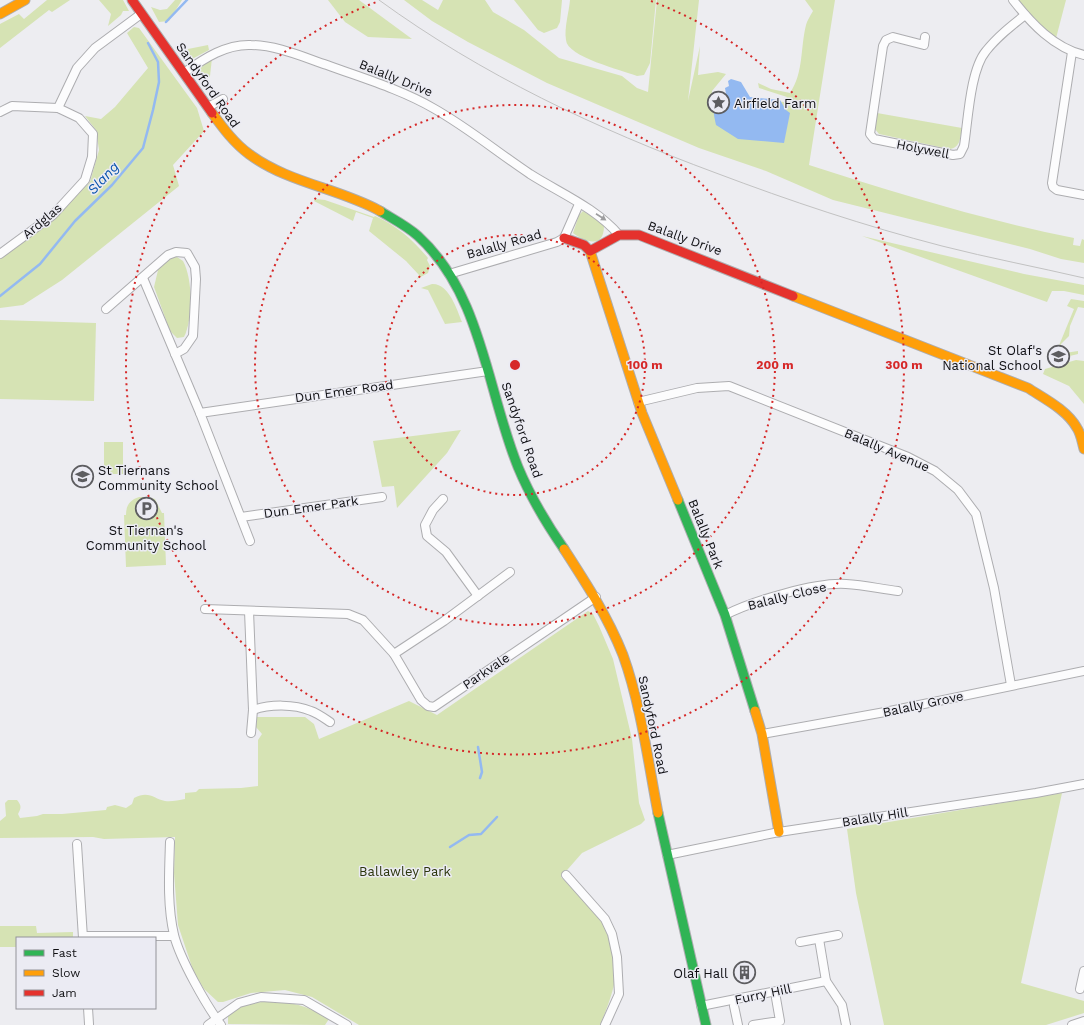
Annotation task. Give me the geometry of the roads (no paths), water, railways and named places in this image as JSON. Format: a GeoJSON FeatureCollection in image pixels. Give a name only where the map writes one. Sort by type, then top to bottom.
{"type":"FeatureCollection","features":[{"type":"Feature","properties":{"kind":"main road"},"geometry":{"type":"LineString","coordinates":[[0,14],[25,0]]}},
{"type":"Feature","properties":{"kind":"main road","name":"Sandyford Road"},"geometry":{"type":"LineString","coordinates":[[132,0],[185,72],[229,138],[244,152],[262,163],[301,181],[373,207],[388,214],[421,239],[433,252],[449,274],[468,309],[514,456],[524,480],[541,512],[596,597],[614,634],[632,689],[667,855],[695,970],[706,1025]]}},
{"type":"Feature","properties":{"kind":"main road","name":"Balally Drive"},"geometry":{"type":"LineString","coordinates":[[619,235],[628,234],[646,237],[1028,388],[1069,418],[1077,429],[1084,449]]}},
{"type":"Feature","properties":{"kind":"main road"},"geometry":{"type":"LineString","coordinates":[[564,238],[584,245],[590,251],[619,235]]}},
{"type":"Feature","properties":{"kind":"main road","name":"Balally Park"},"geometry":{"type":"LineString","coordinates":[[590,251],[638,402],[725,615],[762,734],[779,832]]}},
{"type":"Feature","properties":{"kind":"street"},"geometry":{"type":"LineString","coordinates":[[1013,0],[1025,15],[1055,42],[1072,52],[1084,55]]}},
{"type":"Feature","properties":{"kind":"street"},"geometry":{"type":"LineString","coordinates":[[58,108],[78,68],[95,48],[141,14]]}},
{"type":"Feature","properties":{"kind":"street","name":"Holywell"},"geometry":{"type":"LineString","coordinates":[[926,37],[924,45],[893,37],[886,40],[883,46],[870,134],[874,139],[953,156],[960,154],[964,146],[975,72],[985,52],[1001,35],[1025,15]]}},
{"type":"Feature","properties":{"kind":"street","name":"Balally Drive"},"geometry":{"type":"LineString","coordinates":[[185,72],[215,53],[235,47],[250,45],[276,49],[400,92],[432,107],[472,131],[529,172],[606,221],[619,235]]}},
{"type":"Feature","properties":{"kind":"street"},"geometry":{"type":"LineString","coordinates":[[1072,52],[1052,182],[1053,187],[1057,190],[1084,195]]}},
{"type":"Feature","properties":{"kind":"street"},"geometry":{"type":"LineString","coordinates":[[208,107],[223,99]]}},
{"type":"Feature","properties":{"kind":"street","name":"Ardglas"},"geometry":{"type":"LineString","coordinates":[[0,112],[12,106],[58,108],[79,118],[92,134],[92,157],[85,180],[53,215],[0,254]]}},
{"type":"Feature","properties":{"kind":"street"},"geometry":{"type":"LineString","coordinates":[[564,238],[579,204]]}},
{"type":"Feature","properties":{"kind":"street","name":"Balally Road"},"geometry":{"type":"LineString","coordinates":[[449,274],[528,252],[564,238]]}},
{"type":"Feature","properties":{"kind":"street"},"geometry":{"type":"LineString","coordinates":[[106,309],[168,255],[176,252],[187,253],[192,260],[196,279],[193,336],[184,349],[176,354]]}},
{"type":"Feature","properties":{"kind":"street"},"geometry":{"type":"LineString","coordinates":[[143,278],[176,354],[250,541]]}},
{"type":"Feature","properties":{"kind":"street","name":"Dun Emer Road"},"geometry":{"type":"LineString","coordinates":[[200,413],[488,371]]}},
{"type":"Feature","properties":{"kind":"street","name":"Balally Avenue"},"geometry":{"type":"LineString","coordinates":[[638,402],[697,388],[729,386],[908,457],[935,471],[958,490],[976,514],[994,588],[1011,685]]}},
{"type":"Feature","properties":{"kind":"street","name":"Dun Emer Park"},"geometry":{"type":"LineString","coordinates":[[241,518],[382,497]]}},
{"type":"Feature","properties":{"kind":"street"},"geometry":{"type":"LineString","coordinates":[[443,499],[433,510],[425,524],[427,536],[446,552],[478,596]]}},
{"type":"Feature","properties":{"kind":"street"},"geometry":{"type":"LineString","coordinates":[[394,654],[444,621],[510,572]]}},
{"type":"Feature","properties":{"kind":"street","name":"Balally Close"},"geometry":{"type":"LineString","coordinates":[[725,615],[744,605],[822,585],[846,584],[898,591]]}},
{"type":"Feature","properties":{"kind":"street","name":"Parkvale"},"geometry":{"type":"LineString","coordinates":[[205,609],[348,614],[363,620],[394,654],[421,700],[428,706],[434,707],[596,597]]}},
{"type":"Feature","properties":{"kind":"street"},"geometry":{"type":"LineString","coordinates":[[249,611],[253,710],[251,733]]}},
{"type":"Feature","properties":{"kind":"street","name":"Balally Grove"},"geometry":{"type":"LineString","coordinates":[[762,734],[886,712],[1084,671]]}},
{"type":"Feature","properties":{"kind":"street"},"geometry":{"type":"LineString","coordinates":[[253,710],[261,707],[284,705],[310,711],[330,722]]}},
{"type":"Feature","properties":{"kind":"street","name":"Balally Hill"},"geometry":{"type":"LineString","coordinates":[[667,855],[779,832],[1084,784]]}},
{"type":"Feature","properties":{"kind":"street"},"geometry":{"type":"LineString","coordinates":[[170,842],[170,903],[174,936],[191,974],[218,1022]]}},
{"type":"Feature","properties":{"kind":"street"},"geometry":{"type":"LineString","coordinates":[[76,844],[83,937],[174,936]]}},
{"type":"Feature","properties":{"kind":"street"},"geometry":{"type":"LineString","coordinates":[[566,874],[605,919],[612,934],[617,957],[619,994],[605,1025]]}},
{"type":"Feature","properties":{"kind":"street"},"geometry":{"type":"LineString","coordinates":[[800,942],[838,935]]}},
{"type":"Feature","properties":{"kind":"street"},"geometry":{"type":"LineString","coordinates":[[819,939],[826,981],[842,1005],[846,1025]]}},
{"type":"Feature","properties":{"kind":"street"},"geometry":{"type":"LineString","coordinates":[[1080,989],[1084,971]]}},
{"type":"Feature","properties":{"kind":"street","name":"Furry Hill"},"geometry":{"type":"LineString","coordinates":[[701,1006],[826,981]]}},
{"type":"Feature","properties":{"kind":"street"},"geometry":{"type":"LineString","coordinates":[[208,1025],[218,1022],[239,1003],[261,997],[304,1000],[347,1025]]}},
{"type":"Feature","properties":{"kind":"street"},"geometry":{"type":"LineString","coordinates":[[752,1025],[780,1020],[776,998]]}},
{"type":"Feature","properties":{"kind":"street"},"geometry":{"type":"LineString","coordinates":[[734,1006],[738,1025]]}},
{"type":"Feature","properties":{"kind":"street"},"geometry":{"type":"LineString","coordinates":[[88,1009],[89,1024]]}},
{"type":"Feature","properties":{"kind":"street"},"geometry":{"type":"LineString","coordinates":[[1072,1025],[1084,1021]]}},
{"type":"Feature","properties":{"kind":"water"},"geometry":{"type":"Polygon","coordinates":[[[731,79],[741,82],[750,97],[780,100],[786,110],[790,113],[784,143],[738,139],[716,125],[714,105],[722,94],[726,94],[725,88],[729,86],[728,81],[731,79]]]}},
{"type":"Feature","properties":{"kind":"waterway","name":"Slang"},"geometry":{"type":"LineString","coordinates":[[166,22],[187,0]]}},
{"type":"Feature","properties":{"kind":"waterway","name":"Slang"},"geometry":{"type":"LineString","coordinates":[[0,296],[40,264],[75,221],[112,185],[143,148],[159,82],[158,62],[148,43]]}},
{"type":"Feature","properties":{"kind":"waterway"},"geometry":{"type":"LineString","coordinates":[[478,747],[482,772],[480,778]]}},
{"type":"Feature","properties":{"kind":"waterway"},"geometry":{"type":"LineString","coordinates":[[450,847],[469,835],[481,834],[497,817]]}},
{"type":"Feature","properties":{"kind":"tram line"},"geometry":{"type":"LineString","coordinates":[[379,0],[418,27],[500,76],[584,119],[672,156],[772,193],[885,230],[960,250],[1084,278]]}},
{"type":"Feature","properties":{"kind":"place","name":"Airfield Farm"},"geometry":{"type":"Point","coordinates":[719,103]}},
{"type":"Feature","properties":{"kind":"place","name":"St Olaf's National School"},"geometry":{"type":"Point","coordinates":[1058,357]}},
{"type":"Feature","properties":{"kind":"place","name":"St Tiernans Community School"},"geometry":{"type":"Point","coordinates":[82,477]}},
{"type":"Feature","properties":{"kind":"place","name":"St Tiernan's Community School"},"geometry":{"type":"Point","coordinates":[146,508]}},
{"type":"Feature","properties":{"kind":"place","name":"Olaf Hall"},"geometry":{"type":"Point","coordinates":[744,973]}},
{"type":"Feature","properties":{"kind":"park label","name":"Ballawley Park"},"geometry":{"type":"Point","coordinates":[405,871]}}]}
